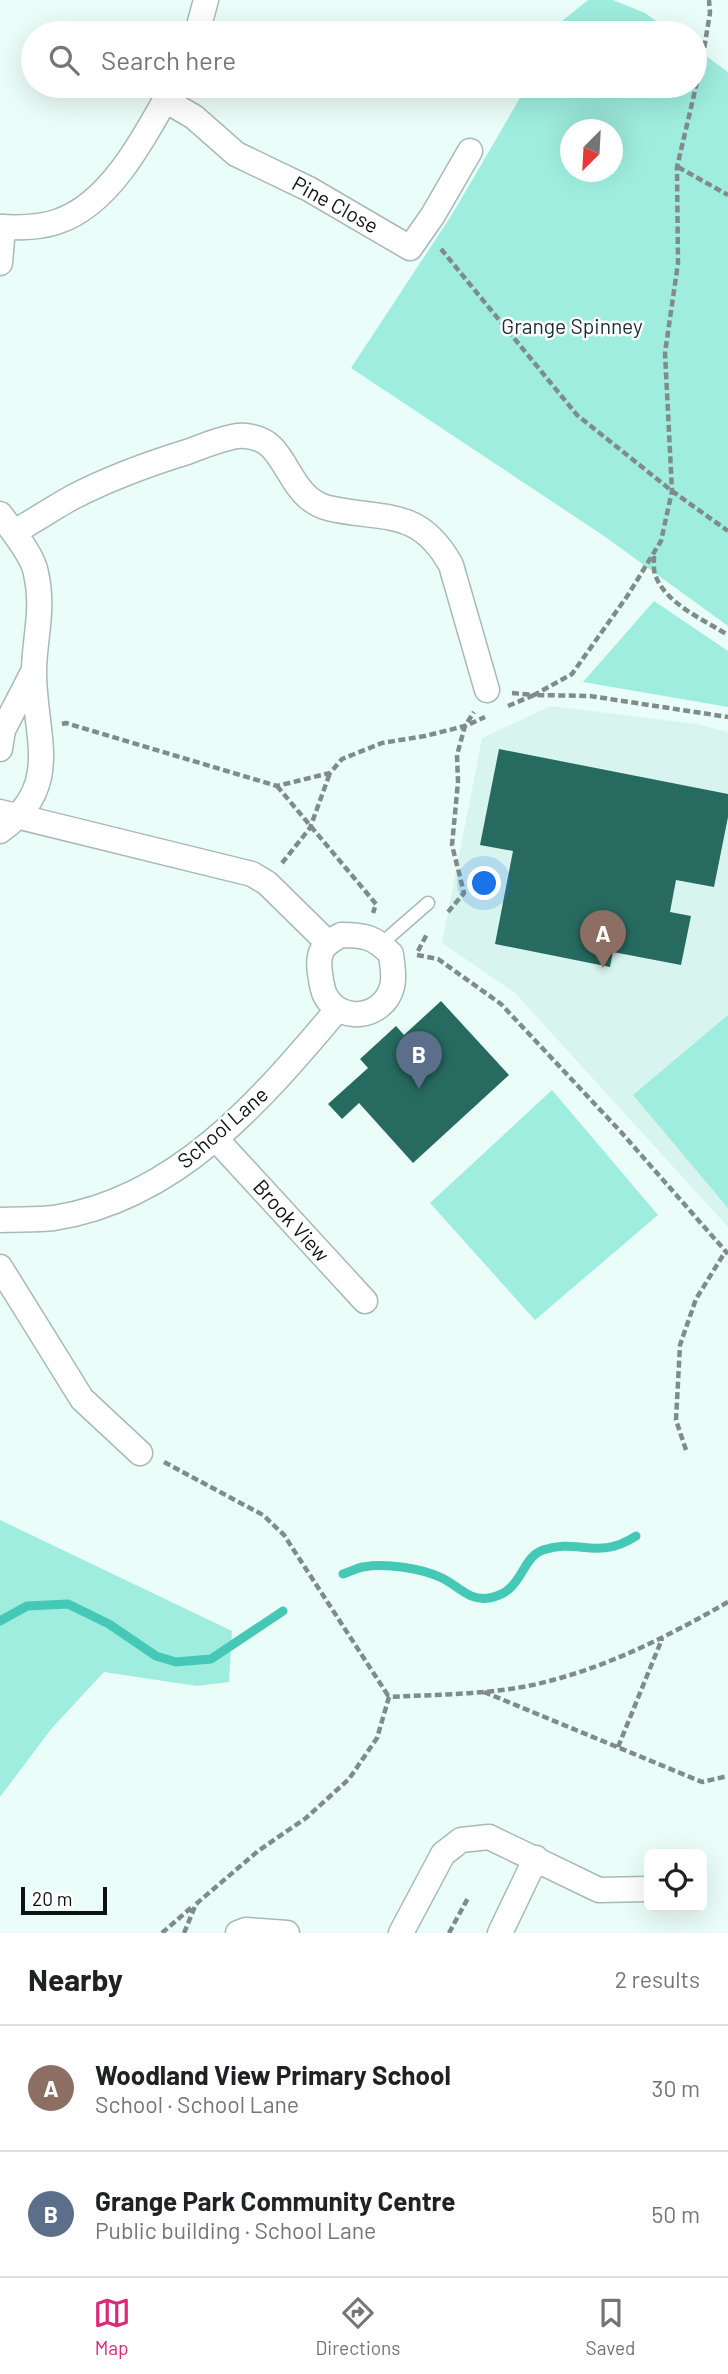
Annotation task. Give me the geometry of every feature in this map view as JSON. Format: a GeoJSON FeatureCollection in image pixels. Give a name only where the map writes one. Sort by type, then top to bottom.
{"type":"FeatureCollection","features":[{"type":"Feature","properties":{"kind":"street"},"geometry":{"type":"LineString","coordinates":[[202,21],[206,0]]}},
{"type":"Feature","properties":{"kind":"street"},"geometry":{"type":"LineString","coordinates":[[0,263],[1,227],[50,224],[73,216],[86,207],[131,158],[166,98]]}},
{"type":"Feature","properties":{"kind":"street","name":"Pine Close"},"geometry":{"type":"LineString","coordinates":[[174,98],[236,155],[309,189],[410,248],[425,228],[470,151]]}},
{"type":"Feature","properties":{"kind":"street"},"geometry":{"type":"LineString","coordinates":[[7,820],[37,788],[43,748],[34,670],[41,611],[36,570],[7,523],[74,497],[137,468],[234,436],[258,439],[268,444],[303,493],[325,507],[391,516],[417,527],[431,537],[451,565],[493,700]]}},
{"type":"Feature","properties":{"kind":"street"},"geometry":{"type":"LineString","coordinates":[[0,749],[4,730],[34,670]]}},
{"type":"Feature","properties":{"kind":"street"},"geometry":{"type":"LineString","coordinates":[[7,820],[252,874],[267,883],[327,942]]}},
{"type":"Feature","properties":{"kind":"street"},"geometry":{"type":"LineString","coordinates":[[341,935],[379,945],[392,988],[383,1002],[372,1011],[355,1016],[337,1010],[324,995],[318,958],[327,942],[341,935]]}},
{"type":"Feature","properties":{"kind":"street","name":"School Lane"},"geometry":{"type":"LineString","coordinates":[[0,1220],[53,1218],[103,1206],[173,1172],[216,1139],[276,1081],[337,1010]]}},
{"type":"Feature","properties":{"kind":"street","name":"Brook View"},"geometry":{"type":"LineString","coordinates":[[216,1139],[365,1301]]}},
{"type":"Feature","properties":{"kind":"street"},"geometry":{"type":"LineString","coordinates":[[0,1267],[82,1399],[140,1452]]}},
{"type":"Feature","properties":{"kind":"street"},"geometry":{"type":"LineString","coordinates":[[401,1933],[443,1854],[461,1840],[489,1837],[599,1890],[644,1889]]}},
{"type":"Feature","properties":{"kind":"street"},"geometry":{"type":"LineString","coordinates":[[500,1933],[536,1858]]}},
{"type":"Feature","properties":{"kind":"street"},"geometry":{"type":"LineString","coordinates":[[238,1933],[246,1930],[287,1933]]}},
{"type":"Feature","properties":{"kind":"lane"},"geometry":{"type":"LineString","coordinates":[[379,945],[428,903]]}},
{"type":"Feature","properties":{"kind":"path"},"geometry":{"type":"LineString","coordinates":[[707,31],[709,0]]}},
{"type":"Feature","properties":{"kind":"path"},"geometry":{"type":"LineString","coordinates":[[493,700],[534,695],[572,674],[661,541],[672,491],[665,353],[678,264],[677,167],[693,98]]}},
{"type":"Feature","properties":{"kind":"path"},"geometry":{"type":"LineString","coordinates":[[677,167],[728,195]]}},
{"type":"Feature","properties":{"kind":"path"},"geometry":{"type":"LineString","coordinates":[[425,228],[577,415],[672,491],[728,531]]}},
{"type":"Feature","properties":{"kind":"path"},"geometry":{"type":"LineString","coordinates":[[654,555],[654,575],[661,587],[675,601],[728,635]]}},
{"type":"Feature","properties":{"kind":"path"},"geometry":{"type":"LineString","coordinates":[[442,919],[464,893],[452,845],[458,782],[457,755],[465,726],[493,700],[534,695],[590,696],[728,717]]}},
{"type":"Feature","properties":{"kind":"path"},"geometry":{"type":"LineString","coordinates":[[267,883],[310,828],[330,773],[342,759],[382,743],[465,726],[488,716]]}},
{"type":"Feature","properties":{"kind":"path"},"geometry":{"type":"LineString","coordinates":[[41,730],[66,723],[277,786],[330,773]]}},
{"type":"Feature","properties":{"kind":"path"},"geometry":{"type":"LineString","coordinates":[[277,786],[376,904],[379,945],[438,959],[501,1004],[621,1132],[726,1253],[696,1299],[680,1345],[676,1420],[686,1450]]}},
{"type":"Feature","properties":{"kind":"path"},"geometry":{"type":"LineString","coordinates":[[417,955],[424,937],[433,928]]}},
{"type":"Feature","properties":{"kind":"path"},"geometry":{"type":"LineString","coordinates":[[140,1452],[174,1466],[262,1515],[284,1535],[388,1697],[377,1738],[349,1779],[306,1818],[258,1851],[162,1933]]}},
{"type":"Feature","properties":{"kind":"path"},"geometry":{"type":"LineString","coordinates":[[388,1697],[483,1692],[551,1681],[605,1664],[662,1639],[728,1602]]}},
{"type":"Feature","properties":{"kind":"path"},"geometry":{"type":"LineString","coordinates":[[618,1747],[662,1639]]}},
{"type":"Feature","properties":{"kind":"path"},"geometry":{"type":"LineString","coordinates":[[483,1692],[702,1782],[728,1776]]}},
{"type":"Feature","properties":{"kind":"path"},"geometry":{"type":"LineString","coordinates":[[449,1933],[468,1898]]}},
{"type":"Feature","properties":{"kind":"path"},"geometry":{"type":"LineString","coordinates":[[184,1933],[196,1904]]}},
{"type":"Feature","properties":{"kind":"shaded area"},"geometry":{"type":"Polygon","coordinates":[[[551,706],[696,724],[728,732],[728,1227],[515,993],[442,943],[482,738],[551,706]]]}},
{"type":"Feature","properties":{"kind":"green space"},"geometry":{"type":"Polygon","coordinates":[[[588,0],[613,0],[645,13],[656,21],[562,21],[588,0]]]}},
{"type":"Feature","properties":{"kind":"green space","name":"Grange Spinney"},"geometry":{"type":"Polygon","coordinates":[[[707,57],[728,72],[728,626],[604,536],[351,368],[453,213],[520,98],[707,98],[707,57]]]}},
{"type":"Feature","properties":{"kind":"green space"},"geometry":{"type":"Polygon","coordinates":[[[654,601],[728,651],[728,707],[583,682],[654,601]]]}},
{"type":"Feature","properties":{"kind":"green space"},"geometry":{"type":"Polygon","coordinates":[[[728,1015],[728,1208],[633,1095],[728,1015]]]}},
{"type":"Feature","properties":{"kind":"green space"},"geometry":{"type":"Polygon","coordinates":[[[552,1090],[658,1215],[535,1320],[430,1203],[552,1090]]]}},
{"type":"Feature","properties":{"kind":"green space"},"geometry":{"type":"Polygon","coordinates":[[[0,1520],[232,1631],[229,1682],[197,1686],[104,1672],[52,1728],[0,1797],[0,1520]]]}},
{"type":"Feature","properties":{"kind":"building"},"geometry":{"type":"Polygon","coordinates":[[[499,749],[728,794],[728,817],[714,887],[676,880],[670,912],[691,916],[681,965],[613,952],[610,967],[495,944],[513,851],[480,845],[499,749]]]}},
{"type":"Feature","properties":{"kind":"building"},"geometry":{"type":"Polygon","coordinates":[[[441,1001],[509,1075],[413,1163],[359,1103],[342,1119],[328,1104],[368,1068],[360,1059],[396,1026],[404,1035],[441,1001]]]}},
{"type":"Feature","properties":{"kind":"waterway"},"geometry":{"type":"LineString","coordinates":[[343,1574],[372,1566],[403,1567],[442,1578],[475,1597],[489,1598],[509,1590],[535,1554],[543,1550],[567,1546],[610,1547],[636,1536]]}},
{"type":"Feature","properties":{"kind":"waterway"},"geometry":{"type":"LineString","coordinates":[[0,1621],[27,1606],[68,1604],[109,1624],[156,1656],[176,1662],[211,1659],[283,1611]]}},
{"type":"Feature","properties":{"kind":"place","name":"Woodland View Primary School"},"geometry":{"type":"Point","coordinates":[603,968]}},
{"type":"Feature","properties":{"kind":"place","name":"Grange Park Community Centre"},"geometry":{"type":"Point","coordinates":[419,1089]}}]}
